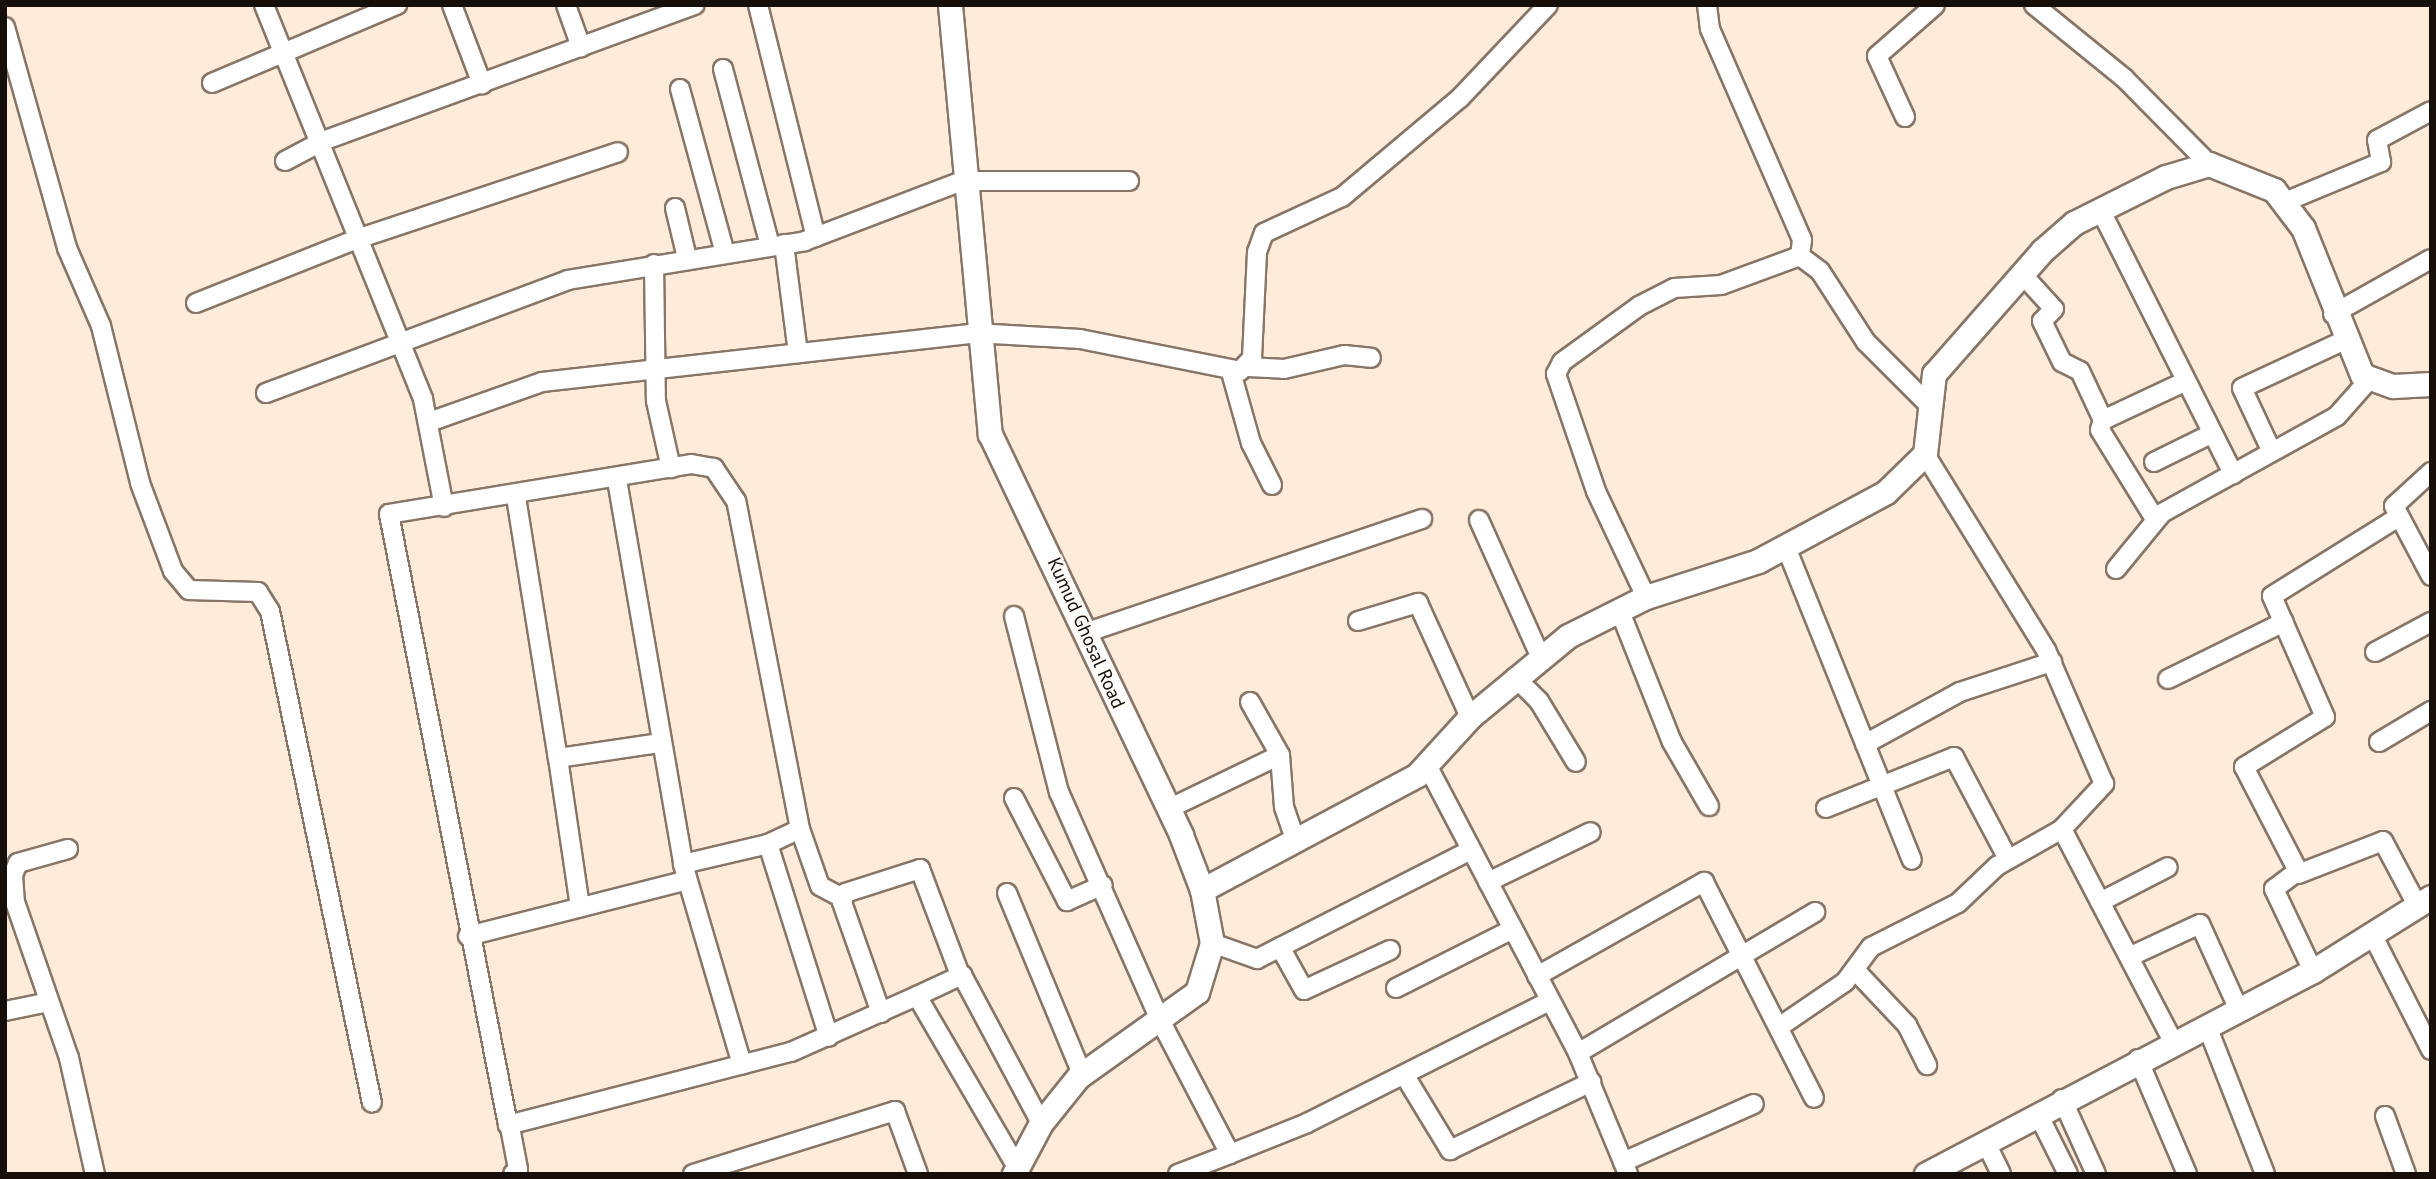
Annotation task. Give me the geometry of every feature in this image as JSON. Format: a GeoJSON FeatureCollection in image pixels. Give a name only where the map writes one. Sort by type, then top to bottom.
{"type":"FeatureCollection","features":[{"type":"Feature","properties":{"kind":"street"},"geometry":{"type":"LineString","coordinates":[[264,5],[357,239],[401,339],[429,422],[444,507]]}},
{"type":"Feature","properties":{"kind":"street"},"geometry":{"type":"LineString","coordinates":[[212,83],[281,50],[397,5]]}},
{"type":"Feature","properties":{"kind":"street"},"geometry":{"type":"LineString","coordinates":[[452,5],[482,84]]}},
{"type":"Feature","properties":{"kind":"street"},"geometry":{"type":"LineString","coordinates":[[566,5],[581,47]]}},
{"type":"Feature","properties":{"kind":"street"},"geometry":{"type":"LineString","coordinates":[[285,161],[320,142],[695,5]]}},
{"type":"Feature","properties":{"kind":"street"},"geometry":{"type":"LineString","coordinates":[[758,5],[816,237]]}},
{"type":"Feature","properties":{"kind":"street","name":"Kumud Ghosal Road"},"geometry":{"type":"LineString","coordinates":[[950,5],[976,333],[990,434],[1168,809],[1202,890],[1212,943],[1197,992],[1161,1021],[1082,1074],[1041,1123],[1014,1169]]}},
{"type":"Feature","properties":{"kind":"street"},"geometry":{"type":"LineString","coordinates":[[1272,485],[1251,443],[1240,369],[1256,253],[1265,233],[1342,197],[1460,98],[1548,5]]}},
{"type":"Feature","properties":{"kind":"street"},"geometry":{"type":"LineString","coordinates":[[1707,5],[1710,29],[1802,240],[1800,256]]}},
{"type":"Feature","properties":{"kind":"street"},"geometry":{"type":"LineString","coordinates":[[1905,117],[1877,56],[1935,5]]}},
{"type":"Feature","properties":{"kind":"street"},"geometry":{"type":"LineString","coordinates":[[2034,5],[2124,78],[2209,163],[2266,185],[2287,201],[2343,341],[2368,381]]}},
{"type":"Feature","properties":{"kind":"street"},"geometry":{"type":"LineString","coordinates":[[5,27],[67,248],[100,326],[139,483],[173,571],[189,590],[258,592],[271,611],[372,1103]]}},
{"type":"Feature","properties":{"kind":"street"},"geometry":{"type":"LineString","coordinates":[[723,69],[777,245],[798,353]]}},
{"type":"Feature","properties":{"kind":"street"},"geometry":{"type":"LineString","coordinates":[[680,89],[724,253]]}},
{"type":"Feature","properties":{"kind":"street"},"geometry":{"type":"LineString","coordinates":[[2287,201],[2381,162],[2376,140],[2431,111]]}},
{"type":"Feature","properties":{"kind":"street"},"geometry":{"type":"LineString","coordinates":[[196,303],[357,239],[618,152]]}},
{"type":"Feature","properties":{"kind":"street"},"geometry":{"type":"LineString","coordinates":[[1779,1027],[1855,970],[1871,947],[1958,903],[2008,859],[2062,829],[2105,782],[2052,662],[1925,454],[1928,404],[1934,374],[2059,235],[2100,209],[2209,163]]}},
{"type":"Feature","properties":{"kind":"street"},"geometry":{"type":"LineString","coordinates":[[266,393],[401,339],[568,280],[816,237],[962,181],[1129,181]]}},
{"type":"Feature","properties":{"kind":"street"},"geometry":{"type":"LineString","coordinates":[[675,208],[687,258]]}},
{"type":"Feature","properties":{"kind":"street"},"geometry":{"type":"LineString","coordinates":[[2100,209],[2233,474]]}},
{"type":"Feature","properties":{"kind":"street"},"geometry":{"type":"LineString","coordinates":[[1800,256],[1819,271],[1866,342],[1928,404]]}},
{"type":"Feature","properties":{"kind":"street"},"geometry":{"type":"LineString","coordinates":[[1646,597],[1596,491],[1557,368],[1674,288],[1721,285],[1800,256]]}},
{"type":"Feature","properties":{"kind":"street"},"geometry":{"type":"LineString","coordinates":[[2333,314],[2431,259]]}},
{"type":"Feature","properties":{"kind":"street"},"geometry":{"type":"LineString","coordinates":[[654,264],[655,373],[671,468]]}},
{"type":"Feature","properties":{"kind":"street"},"geometry":{"type":"LineString","coordinates":[[2022,274],[2054,309],[2042,321],[2062,362],[2080,372],[2103,420],[2100,430],[2155,519]]}},
{"type":"Feature","properties":{"kind":"street"},"geometry":{"type":"LineString","coordinates":[[429,422],[542,382],[655,373],[798,353],[976,333],[1080,339],[1240,369],[1284,369],[1343,355],[1371,358]]}},
{"type":"Feature","properties":{"kind":"street"},"geometry":{"type":"LineString","coordinates":[[2271,450],[2242,388],[2343,341]]}},
{"type":"Feature","properties":{"kind":"street"},"geometry":{"type":"LineString","coordinates":[[2368,381],[2431,384]]}},
{"type":"Feature","properties":{"kind":"street"},"geometry":{"type":"LineString","coordinates":[[2116,569],[2155,519],[2271,450],[2337,416],[2368,381]]}},
{"type":"Feature","properties":{"kind":"street"},"geometry":{"type":"LineString","coordinates":[[2103,420],[2185,382]]}},
{"type":"Feature","properties":{"kind":"street"},"geometry":{"type":"LineString","coordinates":[[2154,462],[2211,434]]}},
{"type":"Feature","properties":{"kind":"street"},"geometry":{"type":"LineString","coordinates":[[1202,890],[1428,767],[1470,717],[1540,656],[1619,609],[1646,597],[1786,547],[1886,492],[1925,454]]}},
{"type":"Feature","properties":{"kind":"street"},"geometry":{"type":"LineString","coordinates":[[513,1174],[518,1169],[510,1127],[468,936],[388,519],[400,509],[444,507],[516,497],[671,468],[714,468],[736,501],[800,829],[820,886],[841,897],[881,1013]]}},
{"type":"Feature","properties":{"kind":"street"},"geometry":{"type":"LineString","coordinates":[[2431,472],[2396,499],[2398,518],[2431,576]]}},
{"type":"Feature","properties":{"kind":"street"},"geometry":{"type":"LineString","coordinates":[[617,480],[660,744],[685,872],[742,1065]]}},
{"type":"Feature","properties":{"kind":"street"},"geometry":{"type":"LineString","coordinates":[[516,497],[580,907]]}},
{"type":"Feature","properties":{"kind":"street"},"geometry":{"type":"LineString","coordinates":[[2298,874],[2244,767],[2325,717],[2272,596],[2277,587],[2398,518]]}},
{"type":"Feature","properties":{"kind":"street"},"geometry":{"type":"LineString","coordinates":[[1085,633],[1422,519]]}},
{"type":"Feature","properties":{"kind":"street"},"geometry":{"type":"LineString","coordinates":[[1479,520],[1540,656]]}},
{"type":"Feature","properties":{"kind":"street"},"geometry":{"type":"LineString","coordinates":[[1786,547],[1912,860]]}},
{"type":"Feature","properties":{"kind":"street"},"geometry":{"type":"LineString","coordinates":[[1358,621],[1418,603],[1470,717]]}},
{"type":"Feature","properties":{"kind":"street"},"geometry":{"type":"LineString","coordinates":[[1619,609],[1671,743],[1709,806]]}},
{"type":"Feature","properties":{"kind":"street"},"geometry":{"type":"LineString","coordinates":[[1014,616],[1059,792],[1103,885],[1161,1021],[1230,1154]]}},
{"type":"Feature","properties":{"kind":"street"},"geometry":{"type":"LineString","coordinates":[[2168,679],[2284,622]]}},
{"type":"Feature","properties":{"kind":"street"},"geometry":{"type":"LineString","coordinates":[[2375,652],[2431,622]]}},
{"type":"Feature","properties":{"kind":"street"},"geometry":{"type":"LineString","coordinates":[[1865,744],[1961,692],[2052,662]]}},
{"type":"Feature","properties":{"kind":"street"},"geometry":{"type":"LineString","coordinates":[[1515,677],[1539,701],[1576,762]]}},
{"type":"Feature","properties":{"kind":"street"},"geometry":{"type":"LineString","coordinates":[[1250,702],[1280,755],[1284,807],[1296,841]]}},
{"type":"Feature","properties":{"kind":"street"},"geometry":{"type":"LineString","coordinates":[[2379,742],[2431,711]]}},
{"type":"Feature","properties":{"kind":"street"},"geometry":{"type":"LineString","coordinates":[[558,758],[660,744]]}},
{"type":"Feature","properties":{"kind":"street"},"geometry":{"type":"LineString","coordinates":[[1168,809],[1280,755]]}},
{"type":"Feature","properties":{"kind":"street"},"geometry":{"type":"LineString","coordinates":[[1826,808],[1954,757],[2008,859]]}},
{"type":"Feature","properties":{"kind":"street"},"geometry":{"type":"LineString","coordinates":[[1428,767],[1578,1053],[1626,1168],[1754,1104]]}},
{"type":"Feature","properties":{"kind":"street"},"geometry":{"type":"LineString","coordinates":[[1014,798],[1067,901],[1103,885]]}},
{"type":"Feature","properties":{"kind":"street"},"geometry":{"type":"LineString","coordinates":[[468,936],[580,907],[768,844],[800,829]]}},
{"type":"Feature","properties":{"kind":"street"},"geometry":{"type":"LineString","coordinates":[[2062,829],[2131,956],[2173,1041]]}},
{"type":"Feature","properties":{"kind":"street"},"geometry":{"type":"LineString","coordinates":[[1488,883],[1591,832]]}},
{"type":"Feature","properties":{"kind":"street"},"geometry":{"type":"LineString","coordinates":[[1926,1174],[2138,1059],[2313,971],[2424,901],[2383,841],[2298,874],[2274,889],[2313,971]]}},
{"type":"Feature","properties":{"kind":"street"},"geometry":{"type":"LineString","coordinates":[[768,844],[829,1037]]}},
{"type":"Feature","properties":{"kind":"street"},"geometry":{"type":"LineString","coordinates":[[68,849],[18,863],[10,903],[49,1002],[95,1174]]}},
{"type":"Feature","properties":{"kind":"street"},"geometry":{"type":"LineString","coordinates":[[1212,943],[1251,961],[1471,850]]}},
{"type":"Feature","properties":{"kind":"street"},"geometry":{"type":"LineString","coordinates":[[2100,902],[2168,867]]}},
{"type":"Feature","properties":{"kind":"street"},"geometry":{"type":"LineString","coordinates":[[841,897],[920,869],[960,975],[1041,1123]]}},
{"type":"Feature","properties":{"kind":"street"},"geometry":{"type":"LineString","coordinates":[[1537,976],[1702,881],[1814,1098]]}},
{"type":"Feature","properties":{"kind":"street"},"geometry":{"type":"LineString","coordinates":[[1007,893],[1082,1074]]}},
{"type":"Feature","properties":{"kind":"street"},"geometry":{"type":"LineString","coordinates":[[1578,1053],[1742,958],[1815,912]]}},
{"type":"Feature","properties":{"kind":"street"},"geometry":{"type":"LineString","coordinates":[[2131,956],[2200,924],[2239,1010]]}},
{"type":"Feature","properties":{"kind":"street"},"geometry":{"type":"LineString","coordinates":[[1396,988],[1513,929]]}},
{"type":"Feature","properties":{"kind":"street"},"geometry":{"type":"LineString","coordinates":[[2372,934],[2431,1050]]}},
{"type":"Feature","properties":{"kind":"street"},"geometry":{"type":"LineString","coordinates":[[1280,947],[1304,990],[1390,950]]}},
{"type":"Feature","properties":{"kind":"street"},"geometry":{"type":"LineString","coordinates":[[1855,970],[1907,1025],[1927,1065]]}},
{"type":"Feature","properties":{"kind":"street"},"geometry":{"type":"LineString","coordinates":[[510,1127],[742,1065],[829,1037],[960,975]]}},
{"type":"Feature","properties":{"kind":"street"},"geometry":{"type":"LineString","coordinates":[[917,996],[1014,1169]]}},
{"type":"Feature","properties":{"kind":"street"},"geometry":{"type":"LineString","coordinates":[[1178,1174],[1230,1154],[1405,1076],[1550,1001]]}},
{"type":"Feature","properties":{"kind":"street"},"geometry":{"type":"LineString","coordinates":[[5,1011],[49,1002]]}},
{"type":"Feature","properties":{"kind":"street"},"geometry":{"type":"LineString","coordinates":[[2207,1026],[2265,1174]]}},
{"type":"Feature","properties":{"kind":"street"},"geometry":{"type":"LineString","coordinates":[[2138,1059],[2187,1174]]}},
{"type":"Feature","properties":{"kind":"street"},"geometry":{"type":"LineString","coordinates":[[1405,1076],[1450,1150],[1591,1082]]}},
{"type":"Feature","properties":{"kind":"street"},"geometry":{"type":"LineString","coordinates":[[2062,1099],[2096,1174]]}},
{"type":"Feature","properties":{"kind":"street"},"geometry":{"type":"LineString","coordinates":[[693,1174],[895,1111],[918,1174]]}},
{"type":"Feature","properties":{"kind":"street"},"geometry":{"type":"LineString","coordinates":[[2038,1114],[2068,1174]]}},
{"type":"Feature","properties":{"kind":"street"},"geometry":{"type":"LineString","coordinates":[[2385,1116],[2406,1174]]}},
{"type":"Feature","properties":{"kind":"street"},"geometry":{"type":"LineString","coordinates":[[1986,1143],[2001,1174]]}}]}
